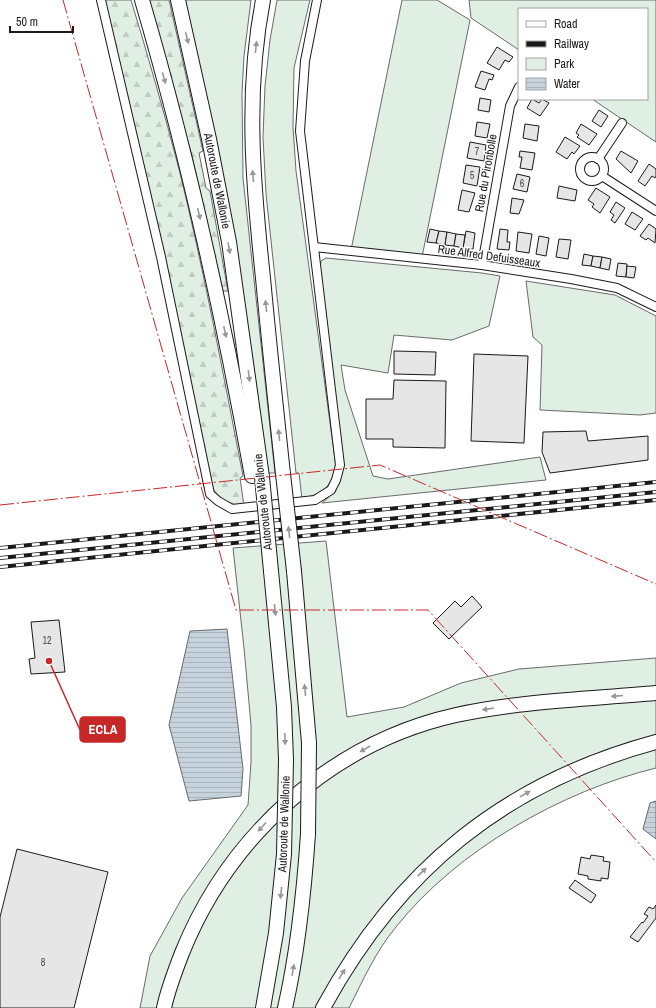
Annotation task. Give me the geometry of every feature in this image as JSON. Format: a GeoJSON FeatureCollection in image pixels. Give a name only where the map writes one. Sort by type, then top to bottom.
{"type":"FeatureCollection","features":[{"type":"Feature","properties":{"kind":"highway"},"geometry":{"type":"LineString","coordinates":[[142,0],[186,162],[257,476]]}},
{"type":"Feature","properties":{"kind":"highway","name":"Autoroute de Wallonie"},"geometry":{"type":"LineString","coordinates":[[178,0],[209,139],[246,352],[257,476],[271,571],[284,707],[286,760],[284,854],[276,933],[263,1008]]}},
{"type":"Feature","properties":{"kind":"highway","name":"Autoroute de Wallonie"},"geometry":{"type":"LineString","coordinates":[[263,0],[252,86],[253,169],[294,571],[309,743],[308,834],[305,886],[298,938],[285,1008]]}},
{"type":"Feature","properties":{"kind":"highway"},"geometry":{"type":"LineString","coordinates":[[164,1008],[174,973],[189,937],[204,905],[227,870],[246,844],[269,819],[302,789],[334,768],[378,742],[454,715],[533,703],[656,693]]}},
{"type":"Feature","properties":{"kind":"highway"},"geometry":{"type":"LineString","coordinates":[[323,1008],[345,968],[389,908],[435,860],[477,824],[513,800],[560,776],[605,757],[656,742]]}},
{"type":"Feature","properties":{"kind":"street"},"geometry":{"type":"LineString","coordinates":[[100,0],[161,257],[210,494],[218,501],[232,509],[315,500],[330,490],[336,480],[340,466],[300,131],[305,61],[317,0]]}},
{"type":"Feature","properties":{"kind":"street","name":"Rue du Pironbolle"},"geometry":{"type":"LineString","coordinates":[[482,265],[510,106],[518,89]]}},
{"type":"Feature","properties":{"kind":"street"},"geometry":{"type":"LineString","coordinates":[[598,159],[622,123]]}},
{"type":"Feature","properties":{"kind":"street"},"geometry":{"type":"LineString","coordinates":[[591,158],[598,159],[604,168],[602,176],[596,180],[589,181],[583,177],[580,170],[584,160],[591,158]]}},
{"type":"Feature","properties":{"kind":"street"},"geometry":{"type":"LineString","coordinates":[[602,176],[656,211]]}},
{"type":"Feature","properties":{"kind":"street","name":"Rue Alfred Defuisseaux"},"geometry":{"type":"LineString","coordinates":[[314,247],[482,265],[618,288],[656,307]]}},
{"type":"Feature","properties":{"kind":"green space"},"geometry":{"type":"Polygon","coordinates":[[[103,0],[131,0],[162,105],[197,245],[213,322],[243,476],[240,478],[244,506],[233,504],[221,498],[211,486],[103,0]]]}},
{"type":"Feature","properties":{"kind":"green space"},"geometry":{"type":"Polygon","coordinates":[[[149,0],[169,0],[203,151],[199,153],[206,188],[210,191],[228,291],[223,291],[192,156],[149,0]]]}},
{"type":"Feature","properties":{"kind":"green space"},"geometry":{"type":"Polygon","coordinates":[[[185,0],[251,0],[244,56],[242,93],[243,178],[275,473],[268,473],[252,354],[233,236],[211,118],[185,0]]]}},
{"type":"Feature","properties":{"kind":"green space"},"geometry":{"type":"Polygon","coordinates":[[[277,0],[310,0],[294,68],[293,127],[296,171],[336,467],[332,480],[325,489],[302,499],[299,473],[296,473],[266,194],[263,137],[265,86],[270,40],[277,0]]]}},
{"type":"Feature","properties":{"kind":"green space"},"geometry":{"type":"Polygon","coordinates":[[[402,0],[437,0],[470,20],[422,257],[350,255],[402,0]]]}},
{"type":"Feature","properties":{"kind":"green space"},"geometry":{"type":"Polygon","coordinates":[[[469,0],[656,0],[656,142],[593,100],[648,100],[648,8],[518,8],[518,49],[471,18],[469,0]]]}},
{"type":"Feature","properties":{"kind":"green space"},"geometry":{"type":"Polygon","coordinates":[[[326,258],[500,276],[489,326],[452,340],[394,335],[388,373],[341,365],[345,390],[373,476],[388,479],[540,457],[546,480],[322,503],[337,486],[341,476],[343,463],[319,276],[321,261],[326,258]]]}},
{"type":"Feature","properties":{"kind":"green space"},"geometry":{"type":"Polygon","coordinates":[[[526,281],[615,295],[656,316],[656,413],[640,415],[540,410],[542,345],[533,337],[526,281]]]}},
{"type":"Feature","properties":{"kind":"green space"},"geometry":{"type":"Polygon","coordinates":[[[326,541],[347,717],[404,707],[461,683],[519,669],[656,658],[656,768],[620,778],[549,808],[514,827],[480,849],[449,873],[421,899],[389,936],[370,966],[349,1008],[140,1008],[150,956],[182,898],[248,805],[251,762],[251,725],[233,548],[326,541]]]}},
{"type":"Feature","properties":{"kind":"water"},"geometry":{"type":"Polygon","coordinates":[[[227,629],[243,769],[241,796],[189,801],[169,725],[190,631],[227,629]]]}},
{"type":"Feature","properties":{"kind":"water"},"geometry":{"type":"Polygon","coordinates":[[[656,801],[656,839],[643,829],[650,803],[656,801]]]}},
{"type":"Feature","properties":{"kind":"building"},"geometry":{"type":"Polygon","coordinates":[[[497,47],[513,57],[509,62],[505,60],[499,70],[487,63],[497,47]]]}},
{"type":"Feature","properties":{"kind":"building"},"geometry":{"type":"Polygon","coordinates":[[[481,71],[494,75],[492,80],[489,79],[485,90],[475,87],[481,71]]]}},
{"type":"Feature","properties":{"kind":"building"},"geometry":{"type":"Polygon","coordinates":[[[480,98],[491,100],[489,112],[478,110],[480,98]]]}},
{"type":"Feature","properties":{"kind":"building"},"geometry":{"type":"Polygon","coordinates":[[[531,100],[539,103],[541,100],[544,100],[549,103],[540,116],[527,108],[531,100]]]}},
{"type":"Feature","properties":{"kind":"building"},"geometry":{"type":"Polygon","coordinates":[[[599,110],[608,116],[601,127],[592,121],[599,110]]]}},
{"type":"Feature","properties":{"kind":"building"},"geometry":{"type":"Polygon","coordinates":[[[477,122],[490,124],[487,138],[475,136],[477,122]]]}},
{"type":"Feature","properties":{"kind":"building"},"geometry":{"type":"Polygon","coordinates":[[[525,124],[539,126],[537,141],[523,138],[525,124]]]}},
{"type":"Feature","properties":{"kind":"building"},"geometry":{"type":"Polygon","coordinates":[[[581,124],[597,134],[589,145],[577,137],[579,135],[576,133],[581,124]]]}},
{"type":"Feature","properties":{"kind":"building"},"geometry":{"type":"Polygon","coordinates":[[[565,137],[580,146],[574,154],[572,152],[567,159],[556,152],[565,137]]]}},
{"type":"Feature","properties":{"kind":"building"},"geometry":{"type":"Polygon","coordinates":[[[470,142],[486,145],[484,161],[467,158],[470,142]]]}},
{"type":"Feature","properties":{"kind":"building"},"geometry":{"type":"Polygon","coordinates":[[[520,151],[535,153],[532,170],[520,168],[522,157],[519,157],[520,151]]]}},
{"type":"Feature","properties":{"kind":"building"},"geometry":{"type":"Polygon","coordinates":[[[621,151],[638,161],[631,173],[616,159],[621,151]]]}},
{"type":"Feature","properties":{"kind":"building"},"geometry":{"type":"Polygon","coordinates":[[[649,164],[656,169],[656,176],[655,178],[652,176],[645,186],[638,181],[649,164]]]}},
{"type":"Feature","properties":{"kind":"building"},"geometry":{"type":"Polygon","coordinates":[[[466,165],[480,167],[477,186],[463,183],[466,165]]]}},
{"type":"Feature","properties":{"kind":"building"},"geometry":{"type":"Polygon","coordinates":[[[517,174],[530,177],[527,192],[513,189],[517,174]]]}},
{"type":"Feature","properties":{"kind":"building"},"geometry":{"type":"Polygon","coordinates":[[[559,186],[577,190],[575,201],[557,198],[559,186]]]}},
{"type":"Feature","properties":{"kind":"building"},"geometry":{"type":"Polygon","coordinates":[[[596,188],[610,197],[600,213],[592,207],[594,204],[588,200],[596,188]]]}},
{"type":"Feature","properties":{"kind":"building"},"geometry":{"type":"Polygon","coordinates":[[[462,190],[475,193],[469,212],[458,210],[462,190]]]}},
{"type":"Feature","properties":{"kind":"building"},"geometry":{"type":"Polygon","coordinates":[[[512,198],[524,200],[519,214],[510,213],[512,198]]]}},
{"type":"Feature","properties":{"kind":"building"},"geometry":{"type":"Polygon","coordinates":[[[616,202],[625,208],[615,223],[611,220],[614,215],[610,212],[616,202]]]}},
{"type":"Feature","properties":{"kind":"building"},"geometry":{"type":"Polygon","coordinates":[[[632,212],[643,219],[635,230],[625,224],[632,212]]]}},
{"type":"Feature","properties":{"kind":"building"},"geometry":{"type":"Polygon","coordinates":[[[649,224],[656,229],[655,243],[648,238],[646,240],[640,236],[649,224]]]}},
{"type":"Feature","properties":{"kind":"building"},"geometry":{"type":"Polygon","coordinates":[[[430,229],[439,231],[436,243],[427,242],[430,229]]]}},
{"type":"Feature","properties":{"kind":"building"},"geometry":{"type":"Polygon","coordinates":[[[500,229],[508,230],[507,242],[510,242],[509,250],[497,249],[500,229]]]}},
{"type":"Feature","properties":{"kind":"building"},"geometry":{"type":"Polygon","coordinates":[[[439,231],[447,232],[445,245],[436,243],[439,231]]]}},
{"type":"Feature","properties":{"kind":"building"},"geometry":{"type":"Polygon","coordinates":[[[466,231],[475,233],[473,249],[463,248],[466,231]]]}},
{"type":"Feature","properties":{"kind":"building"},"geometry":{"type":"Polygon","coordinates":[[[447,232],[456,234],[454,246],[445,245],[447,232]]]}},
{"type":"Feature","properties":{"kind":"building"},"geometry":{"type":"Polygon","coordinates":[[[518,232],[532,234],[529,253],[516,251],[518,232]]]}},
{"type":"Feature","properties":{"kind":"building"},"geometry":{"type":"Polygon","coordinates":[[[456,234],[465,235],[463,248],[454,246],[456,234]]]}},
{"type":"Feature","properties":{"kind":"building"},"geometry":{"type":"Polygon","coordinates":[[[539,236],[549,238],[546,256],[536,254],[539,236]]]}},
{"type":"Feature","properties":{"kind":"building"},"geometry":{"type":"Polygon","coordinates":[[[559,239],[571,240],[568,259],[556,257],[559,239]]]}},
{"type":"Feature","properties":{"kind":"building"},"geometry":{"type":"Polygon","coordinates":[[[584,254],[593,256],[591,266],[582,265],[584,254]]]}},
{"type":"Feature","properties":{"kind":"building"},"geometry":{"type":"Polygon","coordinates":[[[593,256],[602,257],[600,268],[591,266],[593,256]]]}},
{"type":"Feature","properties":{"kind":"building"},"geometry":{"type":"Polygon","coordinates":[[[602,257],[611,259],[609,270],[600,268],[602,257]]]}},
{"type":"Feature","properties":{"kind":"building"},"geometry":{"type":"Polygon","coordinates":[[[618,263],[627,264],[626,277],[616,276],[618,263]]]}},
{"type":"Feature","properties":{"kind":"building"},"geometry":{"type":"Polygon","coordinates":[[[627,266],[636,267],[634,278],[626,277],[627,266]]]}},
{"type":"Feature","properties":{"kind":"building"},"geometry":{"type":"Polygon","coordinates":[[[394,351],[436,352],[435,375],[394,374],[394,351]]]}},
{"type":"Feature","properties":{"kind":"building"},"geometry":{"type":"Polygon","coordinates":[[[474,354],[528,356],[524,443],[471,441],[474,354]]]}},
{"type":"Feature","properties":{"kind":"building"},"geometry":{"type":"Polygon","coordinates":[[[394,380],[446,381],[445,448],[393,447],[393,439],[366,439],[366,399],[393,399],[394,380]]]}},
{"type":"Feature","properties":{"kind":"building"},"geometry":{"type":"Polygon","coordinates":[[[586,431],[588,441],[648,436],[648,460],[550,473],[542,452],[543,432],[586,431]]]}},
{"type":"Feature","properties":{"kind":"building"},"geometry":{"type":"Polygon","coordinates":[[[472,596],[482,607],[449,639],[433,623],[455,601],[461,607],[472,596]]]}},
{"type":"Feature","properties":{"kind":"building"},"geometry":{"type":"Polygon","coordinates":[[[59,620],[65,672],[31,674],[29,659],[35,658],[31,622],[59,620]]]}},
{"type":"Feature","properties":{"kind":"building"},"geometry":{"type":"Polygon","coordinates":[[[17,849],[108,872],[74,1008],[0,1008],[0,917],[17,849]]]}},
{"type":"Feature","properties":{"kind":"building"},"geometry":{"type":"Polygon","coordinates":[[[591,855],[604,857],[603,861],[610,862],[608,879],[601,878],[601,881],[588,879],[588,876],[578,874],[581,857],[590,859],[591,855]]]}},
{"type":"Feature","properties":{"kind":"building"},"geometry":{"type":"Polygon","coordinates":[[[575,880],[596,895],[591,903],[569,888],[575,880]]]}},
{"type":"Feature","properties":{"kind":"building"},"geometry":{"type":"Polygon","coordinates":[[[656,905],[656,918],[638,942],[630,937],[648,916],[644,914],[649,907],[653,909],[656,905]]]}},
{"type":"Feature","properties":{"kind":"railway"},"geometry":{"type":"LineString","coordinates":[[0,548],[656,482]]}},
{"type":"Feature","properties":{"kind":"railway"},"geometry":{"type":"LineString","coordinates":[[0,558],[656,492]]}},
{"type":"Feature","properties":{"kind":"railway"},"geometry":{"type":"LineString","coordinates":[[0,567],[656,500]]}},
{"type":"Feature","properties":{"kind":"power"},"geometry":{"type":"LineString","coordinates":[[63,0],[236,610],[428,610],[656,862]]}},
{"type":"Feature","properties":{"kind":"power"},"geometry":{"type":"LineString","coordinates":[[0,505],[380,465],[656,584]]}},
{"type":"Feature","properties":{"kind":"place","name":"ECLA"},"geometry":{"type":"Point","coordinates":[49,661]}}]}
